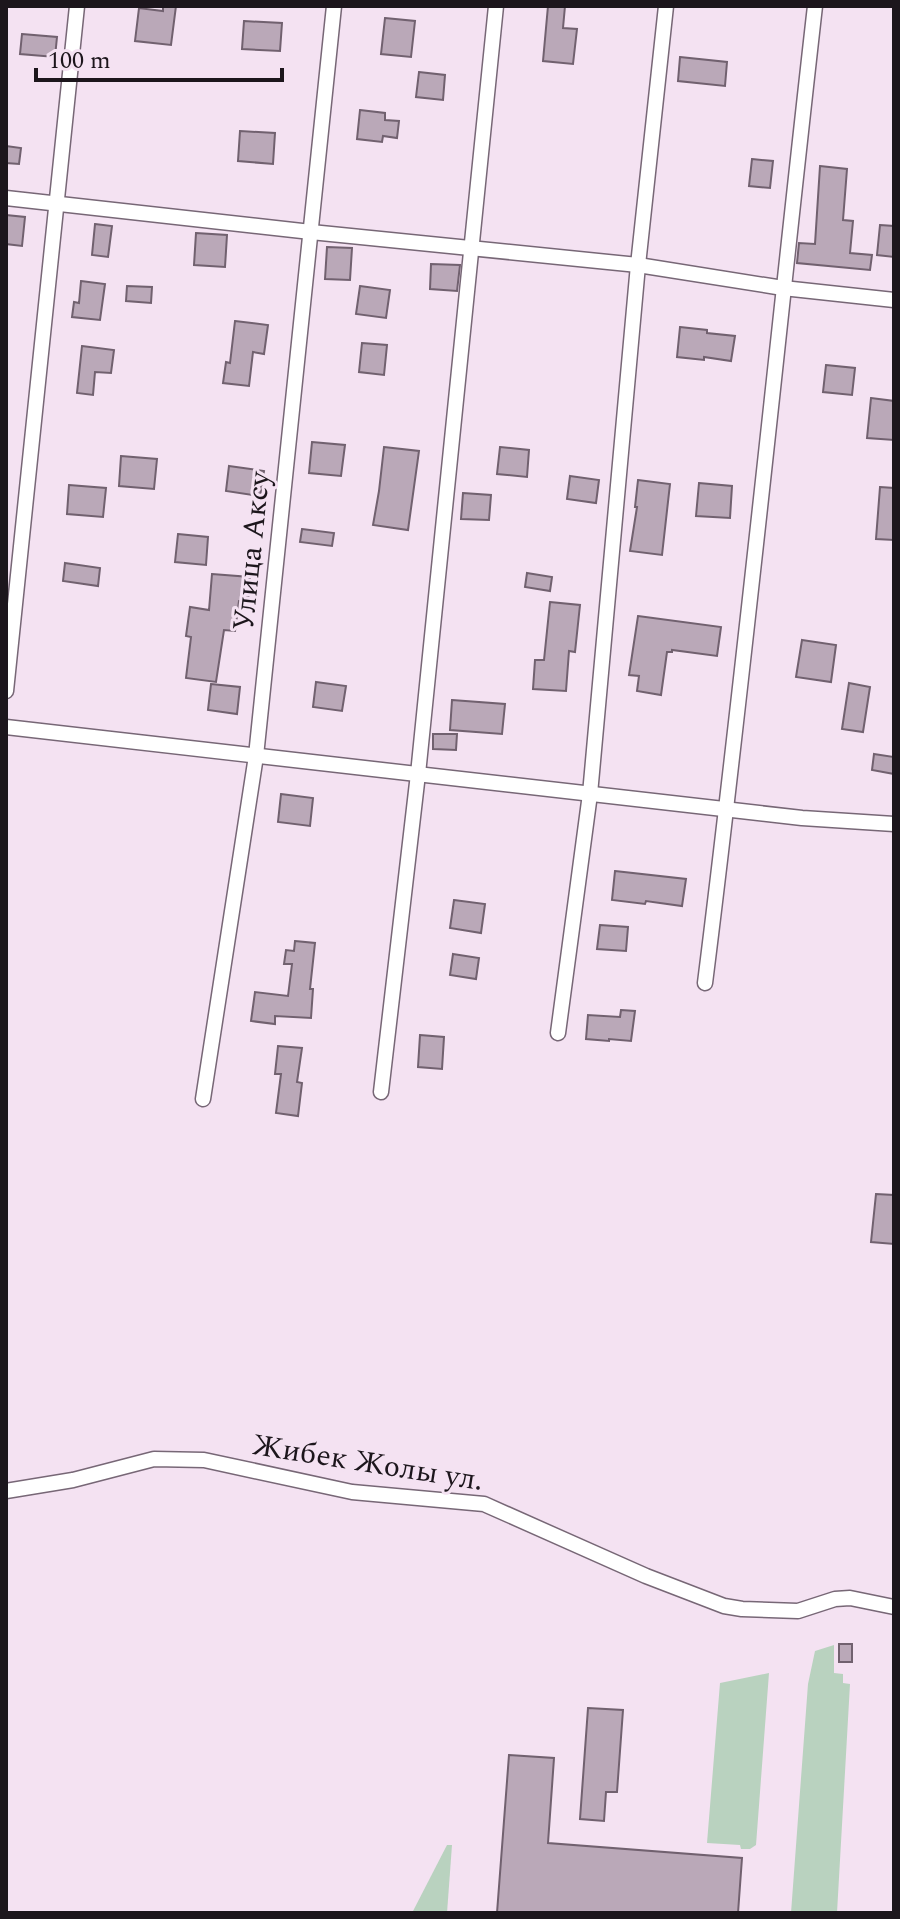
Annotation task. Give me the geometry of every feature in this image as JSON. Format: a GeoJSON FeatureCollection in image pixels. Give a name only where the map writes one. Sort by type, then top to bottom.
{"type":"FeatureCollection","features":[{"type":"Feature","properties":{"kind":"street"},"geometry":{"type":"LineString","coordinates":[[6,691],[77,6]]}},
{"type":"Feature","properties":{"kind":"street","name":"Улица Аксу"},"geometry":{"type":"LineString","coordinates":[[203,1099],[256,756],[334,6]]}},
{"type":"Feature","properties":{"kind":"street"},"geometry":{"type":"LineString","coordinates":[[381,1092],[418,774],[496,6]]}},
{"type":"Feature","properties":{"kind":"street"},"geometry":{"type":"LineString","coordinates":[[558,1033],[590,794],[638,265],[666,6]]}},
{"type":"Feature","properties":{"kind":"street"},"geometry":{"type":"LineString","coordinates":[[705,983],[815,6]]}},
{"type":"Feature","properties":{"kind":"street"},"geometry":{"type":"LineString","coordinates":[[6,198],[638,265],[783,288],[894,300]]}},
{"type":"Feature","properties":{"kind":"street"},"geometry":{"type":"LineString","coordinates":[[6,727],[802,818],[894,824]]}},
{"type":"Feature","properties":{"kind":"street","name":"Жибек Жолы ул."},"geometry":{"type":"LineString","coordinates":[[6,1491],[73,1480],[154,1459],[204,1460],[352,1492],[484,1504],[646,1576],[724,1606],[798,1611],[835,1599],[850,1598],[894,1607]]}},
{"type":"Feature","properties":{"kind":"green space"},"geometry":{"type":"Polygon","coordinates":[[[834,1645],[834,1673],[843,1674],[843,1683],[850,1684],[837,1913],[791,1913],[808,1684],[815,1651],[834,1645]]]}},
{"type":"Feature","properties":{"kind":"green space"},"geometry":{"type":"Polygon","coordinates":[[[769,1673],[756,1845],[741,1849],[740,1845],[707,1843],[720,1683],[769,1673]]]}},
{"type":"Feature","properties":{"kind":"green space"},"geometry":{"type":"Polygon","coordinates":[[[447,1845],[452,1845],[447,1913],[412,1913],[447,1845]]]}},
{"type":"Feature","properties":{"kind":"building"},"geometry":{"type":"Polygon","coordinates":[[[163,6],[176,6],[171,45],[135,41],[139,8],[163,11],[163,6]]]}},
{"type":"Feature","properties":{"kind":"building"},"geometry":{"type":"Polygon","coordinates":[[[548,6],[565,6],[563,28],[577,29],[573,64],[543,61],[548,6]]]}},
{"type":"Feature","properties":{"kind":"building"},"geometry":{"type":"Polygon","coordinates":[[[385,18],[415,21],[411,57],[381,54],[385,18]]]}},
{"type":"Feature","properties":{"kind":"building"},"geometry":{"type":"Polygon","coordinates":[[[244,21],[282,23],[280,51],[242,49],[244,21]]]}},
{"type":"Feature","properties":{"kind":"building"},"geometry":{"type":"Polygon","coordinates":[[[22,34],[57,37],[55,57],[20,54],[22,34]]]}},
{"type":"Feature","properties":{"kind":"building"},"geometry":{"type":"Polygon","coordinates":[[[680,57],[727,62],[725,86],[678,81],[680,57]]]}},
{"type":"Feature","properties":{"kind":"building"},"geometry":{"type":"Polygon","coordinates":[[[419,72],[445,75],[443,100],[416,97],[419,72]]]}},
{"type":"Feature","properties":{"kind":"building"},"geometry":{"type":"Polygon","coordinates":[[[360,110],[385,113],[385,120],[399,121],[397,138],[383,136],[382,142],[357,139],[360,110]]]}},
{"type":"Feature","properties":{"kind":"building"},"geometry":{"type":"Polygon","coordinates":[[[240,131],[275,133],[273,164],[238,161],[240,131]]]}},
{"type":"Feature","properties":{"kind":"building"},"geometry":{"type":"Polygon","coordinates":[[[6,146],[21,148],[19,164],[6,163],[6,146]]]}},
{"type":"Feature","properties":{"kind":"building"},"geometry":{"type":"Polygon","coordinates":[[[752,159],[773,161],[770,188],[749,186],[752,159]]]}},
{"type":"Feature","properties":{"kind":"building"},"geometry":{"type":"Polygon","coordinates":[[[820,166],[847,169],[843,220],[853,221],[850,253],[872,255],[870,270],[797,263],[799,243],[815,244],[820,166]]]}},
{"type":"Feature","properties":{"kind":"building"},"geometry":{"type":"Polygon","coordinates":[[[6,215],[25,217],[22,246],[6,244],[6,215]]]}},
{"type":"Feature","properties":{"kind":"building"},"geometry":{"type":"Polygon","coordinates":[[[95,224],[112,226],[108,257],[92,255],[95,224]]]}},
{"type":"Feature","properties":{"kind":"building"},"geometry":{"type":"Polygon","coordinates":[[[880,225],[894,226],[894,257],[877,255],[880,225]]]}},
{"type":"Feature","properties":{"kind":"building"},"geometry":{"type":"Polygon","coordinates":[[[196,233],[227,235],[225,267],[194,265],[196,233]]]}},
{"type":"Feature","properties":{"kind":"building"},"geometry":{"type":"Polygon","coordinates":[[[327,247],[352,248],[350,280],[325,279],[327,247]]]}},
{"type":"Feature","properties":{"kind":"building"},"geometry":{"type":"Polygon","coordinates":[[[431,264],[460,265],[457,291],[430,289],[431,264]]]}},
{"type":"Feature","properties":{"kind":"building"},"geometry":{"type":"Polygon","coordinates":[[[81,281],[105,284],[100,320],[72,317],[74,302],[79,303],[81,281]]]}},
{"type":"Feature","properties":{"kind":"building"},"geometry":{"type":"Polygon","coordinates":[[[127,286],[152,287],[151,303],[126,301],[127,286]]]}},
{"type":"Feature","properties":{"kind":"building"},"geometry":{"type":"Polygon","coordinates":[[[360,286],[390,290],[386,318],[356,314],[360,286]]]}},
{"type":"Feature","properties":{"kind":"building"},"geometry":{"type":"Polygon","coordinates":[[[235,321],[268,325],[264,354],[253,352],[249,386],[223,383],[226,362],[230,363],[235,321]]]}},
{"type":"Feature","properties":{"kind":"building"},"geometry":{"type":"Polygon","coordinates":[[[680,327],[735,336],[731,361],[677,357],[680,327]]]}},
{"type":"Feature","properties":{"kind":"building"},"geometry":{"type":"Polygon","coordinates":[[[362,343],[387,345],[384,375],[359,372],[362,343]]]}},
{"type":"Feature","properties":{"kind":"building"},"geometry":{"type":"Polygon","coordinates":[[[82,346],[114,350],[111,373],[95,372],[93,395],[77,393],[82,346]]]}},
{"type":"Feature","properties":{"kind":"building"},"geometry":{"type":"Polygon","coordinates":[[[826,365],[855,368],[852,395],[823,392],[826,365]]]}},
{"type":"Feature","properties":{"kind":"building"},"geometry":{"type":"Polygon","coordinates":[[[871,398],[894,401],[894,440],[867,438],[871,398]]]}},
{"type":"Feature","properties":{"kind":"building"},"geometry":{"type":"Polygon","coordinates":[[[312,442],[345,445],[341,476],[309,473],[312,442]]]}},
{"type":"Feature","properties":{"kind":"building"},"geometry":{"type":"Polygon","coordinates":[[[384,447],[419,451],[408,530],[373,525],[384,447]]]}},
{"type":"Feature","properties":{"kind":"building"},"geometry":{"type":"Polygon","coordinates":[[[500,447],[529,450],[527,477],[497,474],[500,447]]]}},
{"type":"Feature","properties":{"kind":"building"},"geometry":{"type":"Polygon","coordinates":[[[121,456],[157,459],[154,489],[119,486],[121,456]]]}},
{"type":"Feature","properties":{"kind":"building"},"geometry":{"type":"Polygon","coordinates":[[[229,466],[264,471],[260,496],[226,491],[229,466]]]}},
{"type":"Feature","properties":{"kind":"building"},"geometry":{"type":"Polygon","coordinates":[[[570,476],[599,480],[596,503],[567,499],[570,476]]]}},
{"type":"Feature","properties":{"kind":"building"},"geometry":{"type":"Polygon","coordinates":[[[638,480],[670,484],[662,555],[630,551],[638,480]]]}},
{"type":"Feature","properties":{"kind":"building"},"geometry":{"type":"Polygon","coordinates":[[[699,483],[732,486],[730,518],[696,516],[699,483]]]}},
{"type":"Feature","properties":{"kind":"building"},"geometry":{"type":"Polygon","coordinates":[[[69,485],[106,488],[103,517],[67,514],[69,485]]]}},
{"type":"Feature","properties":{"kind":"building"},"geometry":{"type":"Polygon","coordinates":[[[880,487],[894,488],[894,540],[876,539],[880,487]]]}},
{"type":"Feature","properties":{"kind":"building"},"geometry":{"type":"Polygon","coordinates":[[[463,493],[491,495],[489,520],[461,519],[463,493]]]}},
{"type":"Feature","properties":{"kind":"building"},"geometry":{"type":"Polygon","coordinates":[[[302,529],[334,533],[332,546],[300,542],[302,529]]]}},
{"type":"Feature","properties":{"kind":"building"},"geometry":{"type":"Polygon","coordinates":[[[178,534],[208,537],[206,565],[175,562],[178,534]]]}},
{"type":"Feature","properties":{"kind":"building"},"geometry":{"type":"Polygon","coordinates":[[[65,563],[100,568],[98,586],[63,581],[65,563]]]}},
{"type":"Feature","properties":{"kind":"building"},"geometry":{"type":"Polygon","coordinates":[[[527,573],[552,577],[550,591],[525,587],[527,573]]]}},
{"type":"Feature","properties":{"kind":"building"},"geometry":{"type":"Polygon","coordinates":[[[212,574],[250,577],[248,602],[239,601],[235,631],[224,630],[216,682],[186,678],[191,637],[186,636],[190,607],[209,610],[212,574]]]}},
{"type":"Feature","properties":{"kind":"building"},"geometry":{"type":"Polygon","coordinates":[[[550,602],[580,605],[575,652],[569,651],[566,691],[533,689],[535,660],[544,660],[550,602]]]}},
{"type":"Feature","properties":{"kind":"building"},"geometry":{"type":"Polygon","coordinates":[[[638,616],[721,627],[717,656],[667,652],[661,695],[637,691],[639,676],[629,675],[638,616]]]}},
{"type":"Feature","properties":{"kind":"building"},"geometry":{"type":"Polygon","coordinates":[[[802,640],[836,645],[831,682],[796,677],[802,640]]]}},
{"type":"Feature","properties":{"kind":"building"},"geometry":{"type":"Polygon","coordinates":[[[316,682],[346,686],[342,711],[313,707],[316,682]]]}},
{"type":"Feature","properties":{"kind":"building"},"geometry":{"type":"Polygon","coordinates":[[[849,683],[870,687],[863,732],[842,729],[849,683]]]}},
{"type":"Feature","properties":{"kind":"building"},"geometry":{"type":"Polygon","coordinates":[[[211,684],[240,687],[237,714],[208,710],[211,684]]]}},
{"type":"Feature","properties":{"kind":"building"},"geometry":{"type":"Polygon","coordinates":[[[452,700],[505,704],[502,734],[450,730],[452,700]]]}},
{"type":"Feature","properties":{"kind":"building"},"geometry":{"type":"Polygon","coordinates":[[[433,734],[457,734],[456,750],[433,749],[433,734]]]}},
{"type":"Feature","properties":{"kind":"building"},"geometry":{"type":"Polygon","coordinates":[[[874,754],[894,757],[894,774],[872,770],[874,754]]]}},
{"type":"Feature","properties":{"kind":"building"},"geometry":{"type":"Polygon","coordinates":[[[281,794],[313,798],[310,826],[278,822],[281,794]]]}},
{"type":"Feature","properties":{"kind":"building"},"geometry":{"type":"Polygon","coordinates":[[[615,871],[686,879],[682,906],[612,900],[615,871]]]}},
{"type":"Feature","properties":{"kind":"building"},"geometry":{"type":"Polygon","coordinates":[[[454,900],[485,904],[481,933],[450,928],[454,900]]]}},
{"type":"Feature","properties":{"kind":"building"},"geometry":{"type":"Polygon","coordinates":[[[600,925],[628,927],[626,951],[597,949],[600,925]]]}},
{"type":"Feature","properties":{"kind":"building"},"geometry":{"type":"Polygon","coordinates":[[[295,941],[315,943],[310,989],[313,989],[311,1018],[275,1016],[275,1024],[251,1021],[255,992],[288,996],[292,964],[284,964],[286,950],[294,951],[295,941]]]}},
{"type":"Feature","properties":{"kind":"building"},"geometry":{"type":"Polygon","coordinates":[[[453,954],[479,958],[476,979],[450,975],[453,954]]]}},
{"type":"Feature","properties":{"kind":"building"},"geometry":{"type":"Polygon","coordinates":[[[621,1010],[635,1011],[631,1041],[586,1039],[588,1015],[620,1017],[621,1010]]]}},
{"type":"Feature","properties":{"kind":"building"},"geometry":{"type":"Polygon","coordinates":[[[420,1035],[444,1037],[442,1069],[418,1067],[420,1035]]]}},
{"type":"Feature","properties":{"kind":"building"},"geometry":{"type":"Polygon","coordinates":[[[278,1046],[302,1048],[297,1082],[302,1083],[298,1116],[276,1113],[281,1074],[275,1074],[278,1046]]]}},
{"type":"Feature","properties":{"kind":"building"},"geometry":{"type":"Polygon","coordinates":[[[876,1194],[894,1195],[894,1244],[871,1242],[876,1194]]]}},
{"type":"Feature","properties":{"kind":"building"},"geometry":{"type":"Polygon","coordinates":[[[839,1644],[852,1644],[852,1662],[839,1662],[839,1644]]]}},
{"type":"Feature","properties":{"kind":"building"},"geometry":{"type":"Polygon","coordinates":[[[588,1708],[623,1710],[617,1792],[606,1792],[604,1821],[580,1819],[588,1708]]]}},
{"type":"Feature","properties":{"kind":"building"},"geometry":{"type":"Polygon","coordinates":[[[509,1755],[554,1758],[548,1843],[742,1858],[738,1913],[497,1913],[509,1755]]]}}]}
